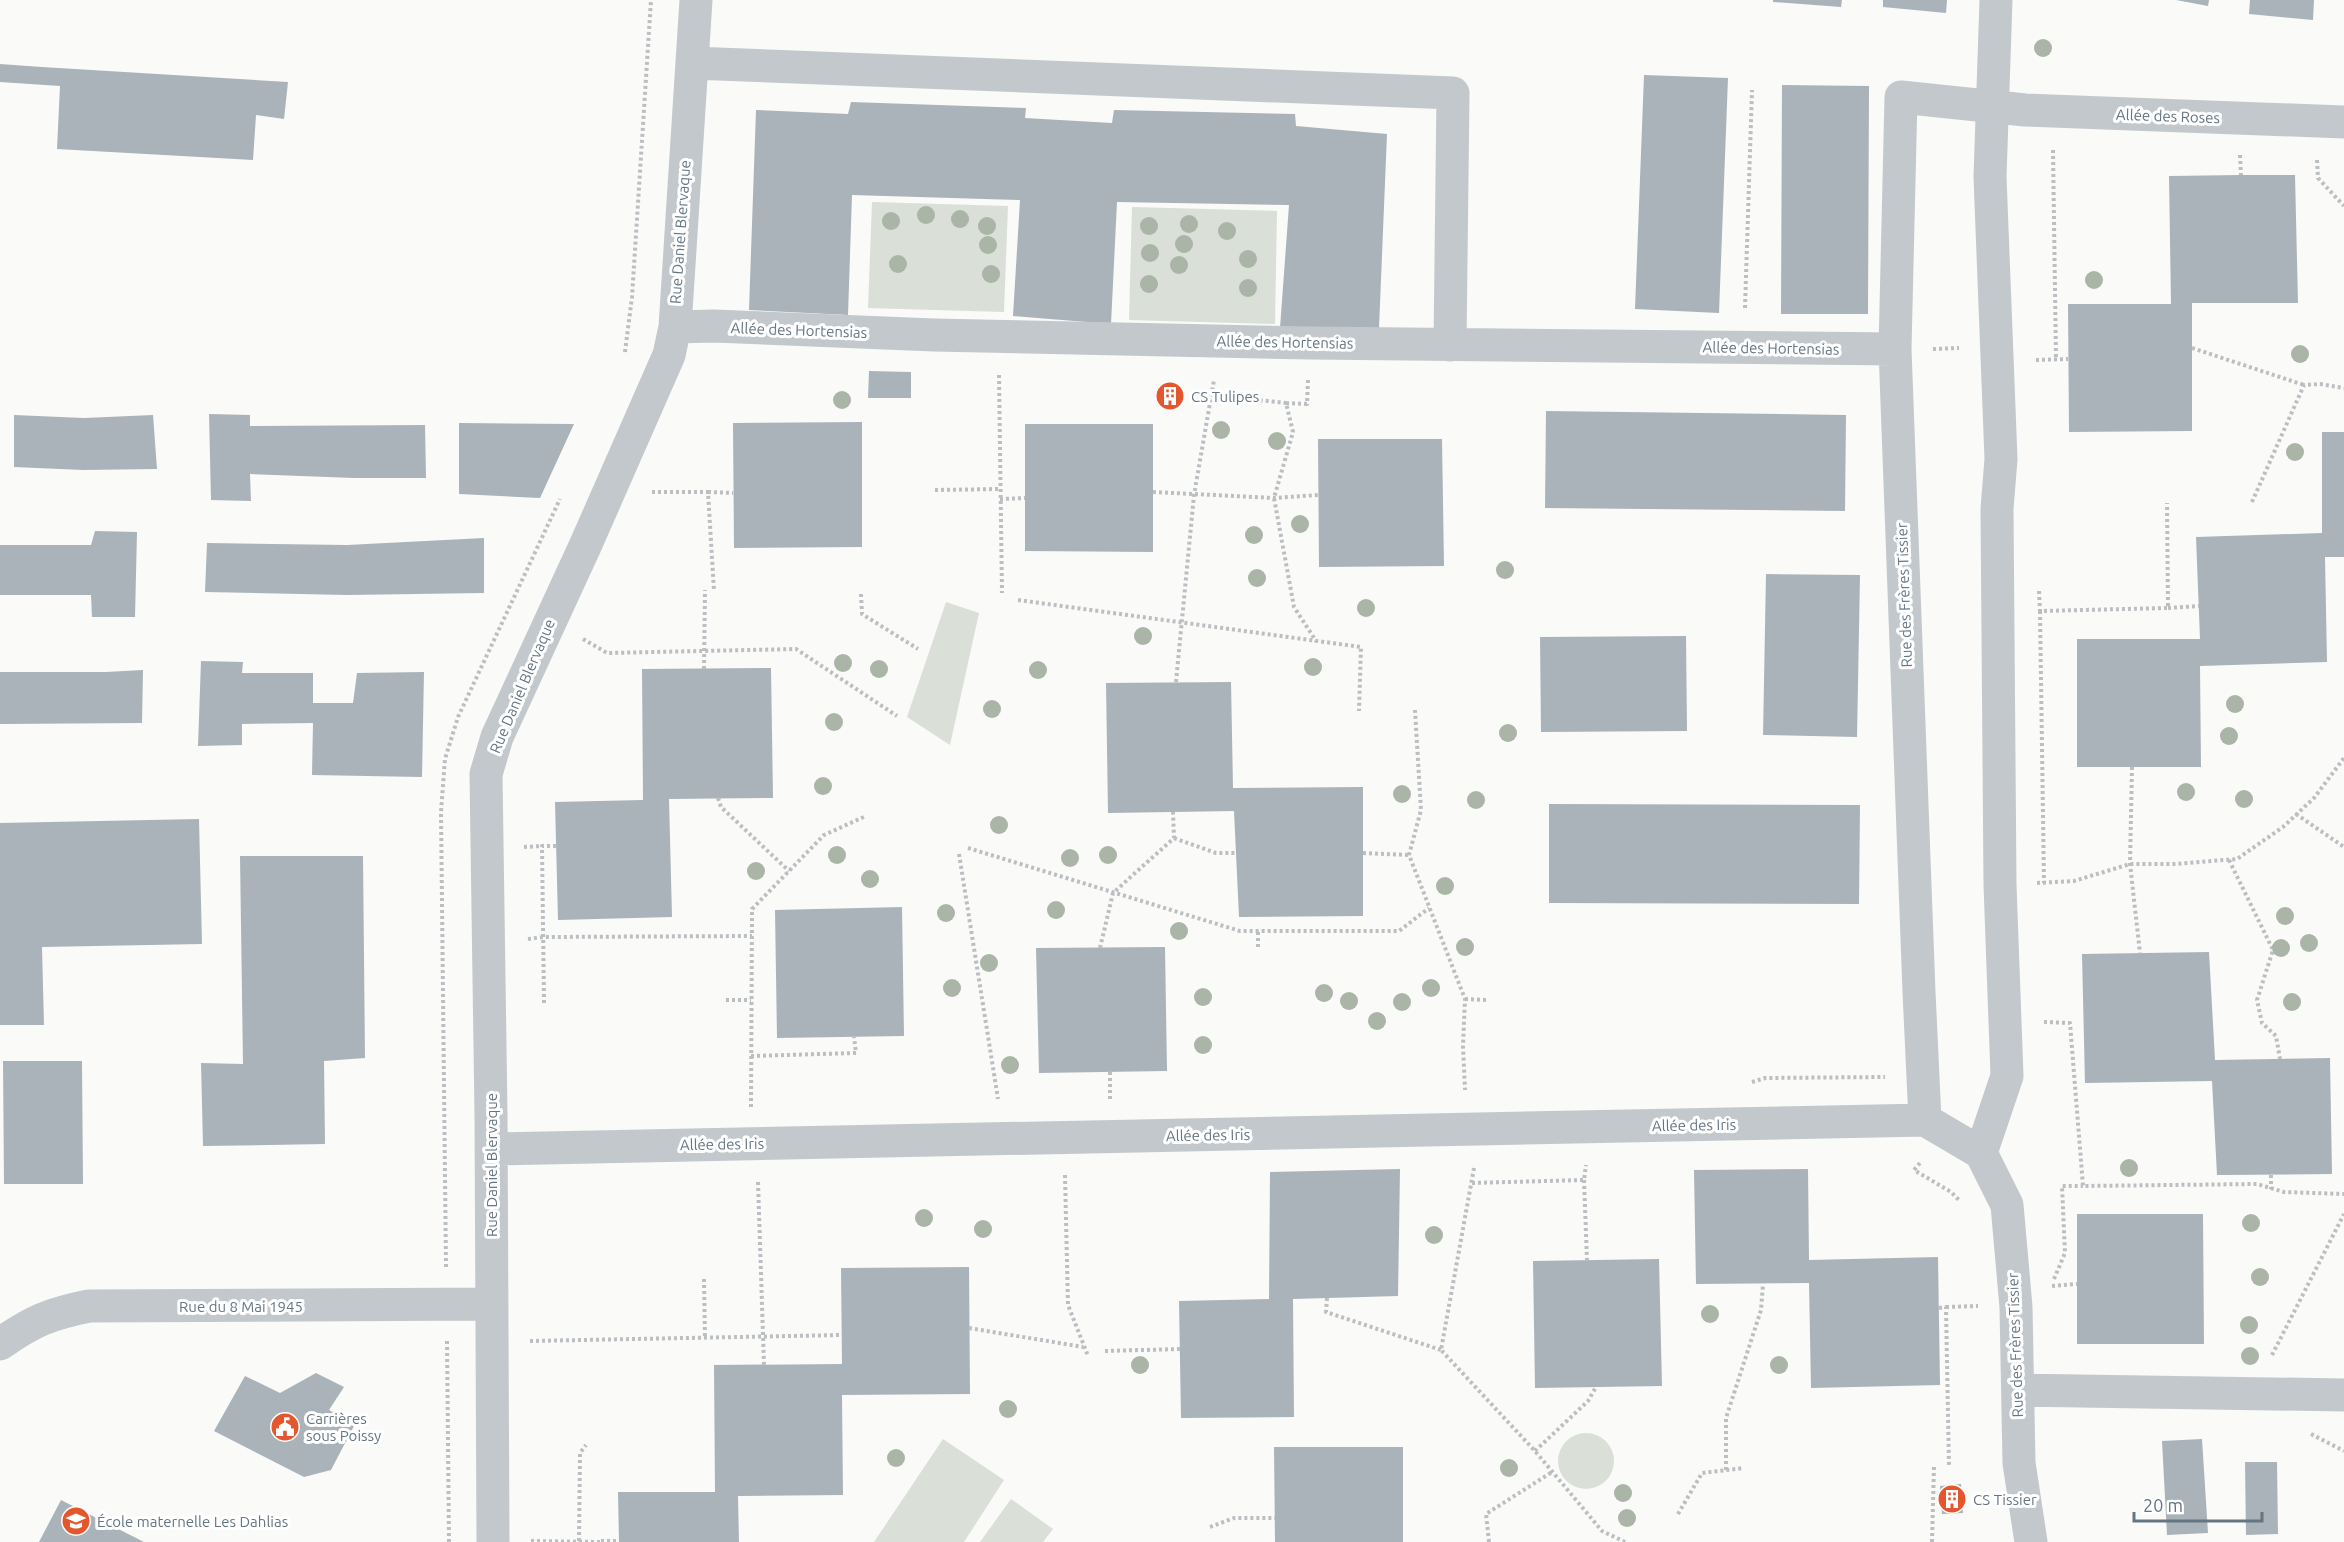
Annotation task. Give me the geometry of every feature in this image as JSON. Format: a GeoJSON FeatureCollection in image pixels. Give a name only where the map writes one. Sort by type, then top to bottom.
{"type":"FeatureCollection","features":[{"type":"Feature","properties":{"kind":"street","name":"Rue Daniel Blervaque"},"geometry":{"type":"LineString","coordinates":[[493,1542],[486,774],[496,737],[586,544],[669,356],[675,327],[696,0]]}},
{"type":"Feature","properties":{"kind":"street"},"geometry":{"type":"LineString","coordinates":[[1935,1126],[1981,1153],[2007,1076],[2000,885],[1997,509],[2001,459],[1990,177],[1996,0]]}},
{"type":"Feature","properties":{"kind":"street"},"geometry":{"type":"LineString","coordinates":[[692,63],[1454,93],[1450,345]]}},
{"type":"Feature","properties":{"kind":"street","name":"Rue des Frères Tissier"},"geometry":{"type":"LineString","coordinates":[[1935,1126],[1919,992],[1895,349],[1901,97],[1992,107]]}},
{"type":"Feature","properties":{"kind":"street","name":"Allée des Roses"},"geometry":{"type":"LineString","coordinates":[[1992,107],[2053,112],[2344,122]]}},
{"type":"Feature","properties":{"kind":"street","name":"Allée des Hortensias"},"geometry":{"type":"LineString","coordinates":[[675,327],[714,326],[999,336],[1311,343],[1895,349]]}},
{"type":"Feature","properties":{"kind":"street","name":"Allée des Iris"},"geometry":{"type":"LineString","coordinates":[[491,1149],[1935,1126]]}},
{"type":"Feature","properties":{"kind":"street","name":"Rue des Frères Tissier"},"geometry":{"type":"LineString","coordinates":[[1981,1153],[2007,1205],[2016,1307],[2019,1463],[2031,1542]]}},
{"type":"Feature","properties":{"kind":"street","name":"Rue du 8 Mai 1945"},"geometry":{"type":"LineString","coordinates":[[0,1344],[28,1324],[57,1312],[89,1306],[491,1304]]}},
{"type":"Feature","properties":{"kind":"street"},"geometry":{"type":"LineString","coordinates":[[2018,1390],[2344,1395]]}},
{"type":"Feature","properties":{"kind":"path"},"geometry":{"type":"LineString","coordinates":[[1744,348],[1752,90]]}},
{"type":"Feature","properties":{"kind":"path"},"geometry":{"type":"LineString","coordinates":[[2053,112],[2055,359]]}},
{"type":"Feature","properties":{"kind":"path"},"geometry":{"type":"LineString","coordinates":[[2241,175],[2240,153],[2251,154]]}},
{"type":"Feature","properties":{"kind":"path"},"geometry":{"type":"LineString","coordinates":[[2306,159],[2317,160],[2318,178],[2344,206]]}},
{"type":"Feature","properties":{"kind":"path"},"geometry":{"type":"LineString","coordinates":[[999,336],[1002,593]]}},
{"type":"Feature","properties":{"kind":"path"},"geometry":{"type":"LineString","coordinates":[[1176,682],[1194,495],[1212,395],[1216,340]]}},
{"type":"Feature","properties":{"kind":"path"},"geometry":{"type":"LineString","coordinates":[[1212,395],[1307,404],[1311,343]]}},
{"type":"Feature","properties":{"kind":"path"},"geometry":{"type":"LineString","coordinates":[[2192,348],[2304,385],[2320,384],[2344,388]]}},
{"type":"Feature","properties":{"kind":"path"},"geometry":{"type":"LineString","coordinates":[[2028,360],[2068,360]]}},
{"type":"Feature","properties":{"kind":"path"},"geometry":{"type":"LineString","coordinates":[[2252,502],[2304,385]]}},
{"type":"Feature","properties":{"kind":"path"},"geometry":{"type":"LineString","coordinates":[[1286,403],[1293,432],[1274,498],[1294,607],[1316,642]]}},
{"type":"Feature","properties":{"kind":"path"},"geometry":{"type":"LineString","coordinates":[[935,490],[1000,489]]}},
{"type":"Feature","properties":{"kind":"path"},"geometry":{"type":"LineString","coordinates":[[649,492],[733,493]]}},
{"type":"Feature","properties":{"kind":"path"},"geometry":{"type":"LineString","coordinates":[[708,492],[714,591]]}},
{"type":"Feature","properties":{"kind":"path"},"geometry":{"type":"LineString","coordinates":[[1153,492],[1274,498],[1318,495]]}},
{"type":"Feature","properties":{"kind":"path"},"geometry":{"type":"LineString","coordinates":[[1000,499],[1025,498]]}},
{"type":"Feature","properties":{"kind":"path"},"geometry":{"type":"LineString","coordinates":[[2167,504],[2168,608]]}},
{"type":"Feature","properties":{"kind":"path"},"geometry":{"type":"LineString","coordinates":[[2039,588],[2044,883]]}},
{"type":"Feature","properties":{"kind":"path"},"geometry":{"type":"LineString","coordinates":[[704,669],[705,590]]}},
{"type":"Feature","properties":{"kind":"path"},"geometry":{"type":"LineString","coordinates":[[861,594],[862,614],[918,649]]}},
{"type":"Feature","properties":{"kind":"path"},"geometry":{"type":"LineString","coordinates":[[1018,600],[1361,648],[1359,711]]}},
{"type":"Feature","properties":{"kind":"path"},"geometry":{"type":"LineString","coordinates":[[2040,611],[2199,606]]}},
{"type":"Feature","properties":{"kind":"path"},"geometry":{"type":"LineString","coordinates":[[580,638],[607,653],[796,649],[897,716]]}},
{"type":"Feature","properties":{"kind":"path"},"geometry":{"type":"LineString","coordinates":[[1414,710],[1421,810],[1409,855],[1465,999],[1463,1046],[1465,1095]]}},
{"type":"Feature","properties":{"kind":"path"},"geometry":{"type":"LineString","coordinates":[[2000,885],[2074,881],[2130,864],[2175,864],[2237,859],[2283,827],[2313,798],[2344,758]]}},
{"type":"Feature","properties":{"kind":"path"},"geometry":{"type":"LineString","coordinates":[[2132,767],[2130,864],[2140,953]]}},
{"type":"Feature","properties":{"kind":"path"},"geometry":{"type":"LineString","coordinates":[[718,798],[721,807],[789,871]]}},
{"type":"Feature","properties":{"kind":"path"},"geometry":{"type":"LineString","coordinates":[[1173,812],[1174,838]]}},
{"type":"Feature","properties":{"kind":"path"},"geometry":{"type":"LineString","coordinates":[[2296,814],[2344,847]]}},
{"type":"Feature","properties":{"kind":"path"},"geometry":{"type":"LineString","coordinates":[[751,1110],[752,909],[824,835],[866,816]]}},
{"type":"Feature","properties":{"kind":"path"},"geometry":{"type":"LineString","coordinates":[[1174,838],[1216,853],[1236,853]]}},
{"type":"Feature","properties":{"kind":"path"},"geometry":{"type":"LineString","coordinates":[[1100,948],[1113,892],[1174,838]]}},
{"type":"Feature","properties":{"kind":"path"},"geometry":{"type":"LineString","coordinates":[[542,846],[544,1003]]}},
{"type":"Feature","properties":{"kind":"path"},"geometry":{"type":"LineString","coordinates":[[523,847],[557,846]]}},
{"type":"Feature","properties":{"kind":"path"},"geometry":{"type":"LineString","coordinates":[[968,848],[1240,932],[1399,931],[1429,908]]}},
{"type":"Feature","properties":{"kind":"path"},"geometry":{"type":"LineString","coordinates":[[959,854],[999,1105]]}},
{"type":"Feature","properties":{"kind":"path"},"geometry":{"type":"LineString","coordinates":[[1363,854],[1409,855]]}},
{"type":"Feature","properties":{"kind":"path"},"geometry":{"type":"LineString","coordinates":[[2229,860],[2273,950],[2257,1000],[2262,1023],[2276,1036],[2280,1059]]}},
{"type":"Feature","properties":{"kind":"path"},"geometry":{"type":"LineString","coordinates":[[1258,932],[1258,947]]}},
{"type":"Feature","properties":{"kind":"path"},"geometry":{"type":"LineString","coordinates":[[525,940],[544,937],[752,936]]}},
{"type":"Feature","properties":{"kind":"path"},"geometry":{"type":"LineString","coordinates":[[1465,999],[1486,1000]]}},
{"type":"Feature","properties":{"kind":"path"},"geometry":{"type":"LineString","coordinates":[[726,1000],[751,1000]]}},
{"type":"Feature","properties":{"kind":"path"},"geometry":{"type":"LineString","coordinates":[[2006,1019],[2070,1023],[2083,1186]]}},
{"type":"Feature","properties":{"kind":"path"},"geometry":{"type":"LineString","coordinates":[[751,1056],[856,1053],[854,1037]]}},
{"type":"Feature","properties":{"kind":"path"},"geometry":{"type":"LineString","coordinates":[[1110,1072],[1110,1102]]}},
{"type":"Feature","properties":{"kind":"path"},"geometry":{"type":"LineString","coordinates":[[1935,1126],[1914,1170],[1951,1192],[1962,1204]]}},
{"type":"Feature","properties":{"kind":"path"},"geometry":{"type":"LineString","coordinates":[[1586,1161],[1584,1180],[1587,1260]]}},
{"type":"Feature","properties":{"kind":"path"},"geometry":{"type":"LineString","coordinates":[[1441,1350],[1475,1164]]}},
{"type":"Feature","properties":{"kind":"path"},"geometry":{"type":"LineString","coordinates":[[758,1170],[764,1365]]}},
{"type":"Feature","properties":{"kind":"path"},"geometry":{"type":"LineString","coordinates":[[1065,1174],[1068,1305],[1088,1356]]}},
{"type":"Feature","properties":{"kind":"path"},"geometry":{"type":"LineString","coordinates":[[2271,1174],[2271,1189]]}},
{"type":"Feature","properties":{"kind":"path"},"geometry":{"type":"LineString","coordinates":[[1472,1183],[1584,1180]]}},
{"type":"Feature","properties":{"kind":"path"},"geometry":{"type":"LineString","coordinates":[[2077,1284],[2051,1286],[2065,1253],[2062,1186],[2257,1185],[2284,1192],[2344,1194]]}},
{"type":"Feature","properties":{"kind":"path"},"geometry":{"type":"LineString","coordinates":[[2252,1393],[2344,1214]]}},
{"type":"Feature","properties":{"kind":"path"},"geometry":{"type":"LineString","coordinates":[[704,1279],[705,1338]]}},
{"type":"Feature","properties":{"kind":"path"},"geometry":{"type":"LineString","coordinates":[[1726,1470],[1726,1418],[1761,1310],[1763,1284]]}},
{"type":"Feature","properties":{"kind":"path"},"geometry":{"type":"LineString","coordinates":[[1327,1298],[1326,1312],[1441,1350],[1535,1452],[1602,1531],[1625,1542]]}},
{"type":"Feature","properties":{"kind":"path"},"geometry":{"type":"LineString","coordinates":[[1939,1308],[1984,1306]]}},
{"type":"Feature","properties":{"kind":"path"},"geometry":{"type":"LineString","coordinates":[[1946,1307],[1949,1466]]}},
{"type":"Feature","properties":{"kind":"path"},"geometry":{"type":"LineString","coordinates":[[969,1328],[1083,1347]]}},
{"type":"Feature","properties":{"kind":"path"},"geometry":{"type":"LineString","coordinates":[[526,1342],[842,1335]]}},
{"type":"Feature","properties":{"kind":"path"},"geometry":{"type":"LineString","coordinates":[[1105,1351],[1180,1349]]}},
{"type":"Feature","properties":{"kind":"path"},"geometry":{"type":"LineString","coordinates":[[1535,1452],[1588,1401],[1596,1387]]}},
{"type":"Feature","properties":{"kind":"path"},"geometry":{"type":"LineString","coordinates":[[579,1541],[580,1453],[586,1445]]}},
{"type":"Feature","properties":{"kind":"path"},"geometry":{"type":"LineString","coordinates":[[1932,1542],[1934,1466]]}},
{"type":"Feature","properties":{"kind":"path"},"geometry":{"type":"LineString","coordinates":[[1678,1514],[1702,1473],[1744,1468]]}},
{"type":"Feature","properties":{"kind":"path"},"geometry":{"type":"LineString","coordinates":[[1489,1542],[1486,1514],[1552,1472]]}},
{"type":"Feature","properties":{"kind":"path"},"geometry":{"type":"LineString","coordinates":[[1210,1527],[1234,1518],[1275,1518]]}},
{"type":"Feature","properties":{"kind":"path"},"geometry":{"type":"LineString","coordinates":[[528,1541],[619,1541]]}},
{"type":"Feature","properties":{"kind":"shaded area"},"geometry":{"type":"Polygon","coordinates":[[[872,202],[1008,206],[1004,312],[868,308],[872,202]]]}},
{"type":"Feature","properties":{"kind":"shaded area"},"geometry":{"type":"Polygon","coordinates":[[[1132,207],[1277,211],[1275,324],[1129,320],[1132,207]]]}},
{"type":"Feature","properties":{"kind":"shaded area"},"geometry":{"type":"Polygon","coordinates":[[[946,602],[979,613],[950,745],[907,717],[946,602]]]}},
{"type":"Feature","properties":{"kind":"shaded area"},"geometry":{"type":"Polygon","coordinates":[[[1580,1433],[1592,1433],[1602,1437],[1610,1445],[1614,1461],[1610,1477],[1602,1485],[1592,1489],[1580,1489],[1570,1485],[1562,1477],[1558,1467],[1558,1455],[1562,1445],[1570,1437],[1580,1433]]]}},
{"type":"Feature","properties":{"kind":"shaded area"},"geometry":{"type":"Polygon","coordinates":[[[943,1439],[1004,1480],[964,1542],[874,1542],[943,1439]]]}},
{"type":"Feature","properties":{"kind":"shaded area"},"geometry":{"type":"Polygon","coordinates":[[[1011,1499],[1053,1529],[1043,1542],[980,1542],[1011,1499]]]}},
{"type":"Feature","properties":{"kind":"building"},"geometry":{"type":"Polygon","coordinates":[[[1773,0],[1842,0],[1841,7],[1773,2],[1773,0]]]}},
{"type":"Feature","properties":{"kind":"building"},"geometry":{"type":"Polygon","coordinates":[[[1883,0],[1947,0],[1946,13],[1883,7],[1883,0]]]}},
{"type":"Feature","properties":{"kind":"building"},"geometry":{"type":"Polygon","coordinates":[[[2176,0],[2209,0],[2208,6],[2176,0]]]}},
{"type":"Feature","properties":{"kind":"building"},"geometry":{"type":"Polygon","coordinates":[[[2250,0],[2314,0],[2313,20],[2249,14],[2250,0]]]}},
{"type":"Feature","properties":{"kind":"building"},"geometry":{"type":"Polygon","coordinates":[[[0,64],[288,82],[284,119],[256,115],[253,160],[57,149],[60,86],[0,82],[0,64]]]}},
{"type":"Feature","properties":{"kind":"building"},"geometry":{"type":"Polygon","coordinates":[[[1644,75],[1728,78],[1719,313],[1635,309],[1644,75]]]}},
{"type":"Feature","properties":{"kind":"building"},"geometry":{"type":"Polygon","coordinates":[[[1782,85],[1869,86],[1868,314],[1781,314],[1782,85]]]}},
{"type":"Feature","properties":{"kind":"building"},"geometry":{"type":"Polygon","coordinates":[[[851,102],[1026,108],[1025,118],[1112,123],[1114,110],[1295,114],[1296,126],[1387,134],[1379,328],[1280,328],[1289,205],[1117,202],[1111,324],[1013,316],[1020,200],[852,195],[848,315],[749,310],[756,110],[848,114],[851,102]]]}},
{"type":"Feature","properties":{"kind":"building"},"geometry":{"type":"Polygon","coordinates":[[[2295,175],[2298,303],[2192,303],[2192,431],[2069,432],[2068,304],[2171,304],[2169,176],[2295,175]]]}},
{"type":"Feature","properties":{"kind":"building"},"geometry":{"type":"Polygon","coordinates":[[[869,371],[911,372],[911,398],[868,398],[869,371]]]}},
{"type":"Feature","properties":{"kind":"building","name":"CS Tulipes"},"geometry":{"type":"Polygon","coordinates":[[[1158,387],[1182,388],[1181,404],[1158,403],[1158,387]]]}},
{"type":"Feature","properties":{"kind":"building"},"geometry":{"type":"Polygon","coordinates":[[[1546,411],[1846,415],[1845,511],[1545,508],[1546,411]]]}},
{"type":"Feature","properties":{"kind":"building"},"geometry":{"type":"Polygon","coordinates":[[[209,414],[250,415],[250,426],[425,425],[426,478],[250,474],[251,501],[211,500],[209,414]]]}},
{"type":"Feature","properties":{"kind":"building"},"geometry":{"type":"Polygon","coordinates":[[[14,415],[84,418],[153,415],[157,469],[83,470],[14,467],[14,415]]]}},
{"type":"Feature","properties":{"kind":"building"},"geometry":{"type":"Polygon","coordinates":[[[862,422],[862,547],[734,548],[733,423],[862,422]]]}},
{"type":"Feature","properties":{"kind":"building"},"geometry":{"type":"Polygon","coordinates":[[[459,423],[574,424],[540,498],[459,494],[459,423]]]}},
{"type":"Feature","properties":{"kind":"building"},"geometry":{"type":"Polygon","coordinates":[[[1025,424],[1153,424],[1153,552],[1025,551],[1025,424]]]}},
{"type":"Feature","properties":{"kind":"building"},"geometry":{"type":"Polygon","coordinates":[[[2322,432],[2344,432],[2344,557],[2325,557],[2327,662],[2200,666],[2201,767],[2077,767],[2077,639],[2200,639],[2196,537],[2322,533],[2322,432]]]}},
{"type":"Feature","properties":{"kind":"building"},"geometry":{"type":"Polygon","coordinates":[[[1318,439],[1442,439],[1444,566],[1319,567],[1318,439]]]}},
{"type":"Feature","properties":{"kind":"building"},"geometry":{"type":"Polygon","coordinates":[[[95,531],[137,532],[135,617],[92,617],[91,595],[0,595],[0,545],[91,545],[95,531]]]}},
{"type":"Feature","properties":{"kind":"building"},"geometry":{"type":"Polygon","coordinates":[[[484,538],[484,593],[347,595],[205,592],[207,543],[347,545],[484,538]]]}},
{"type":"Feature","properties":{"kind":"building"},"geometry":{"type":"Polygon","coordinates":[[[1766,574],[1860,575],[1857,737],[1763,735],[1766,574]]]}},
{"type":"Feature","properties":{"kind":"building"},"geometry":{"type":"Polygon","coordinates":[[[1686,636],[1687,731],[1541,732],[1540,637],[1686,636]]]}},
{"type":"Feature","properties":{"kind":"building"},"geometry":{"type":"Polygon","coordinates":[[[201,661],[243,662],[242,673],[313,673],[313,703],[353,703],[357,673],[424,672],[422,777],[312,775],[313,723],[242,724],[242,745],[198,746],[201,661]]]}},
{"type":"Feature","properties":{"kind":"building"},"geometry":{"type":"Polygon","coordinates":[[[771,668],[773,798],[669,799],[672,917],[558,920],[555,802],[643,800],[642,669],[771,668]]]}},
{"type":"Feature","properties":{"kind":"building"},"geometry":{"type":"Polygon","coordinates":[[[143,670],[142,723],[0,724],[0,672],[143,670]]]}},
{"type":"Feature","properties":{"kind":"building"},"geometry":{"type":"Polygon","coordinates":[[[1231,682],[1233,788],[1363,787],[1363,916],[1239,917],[1234,811],[1108,813],[1106,683],[1231,682]]]}},
{"type":"Feature","properties":{"kind":"building"},"geometry":{"type":"Polygon","coordinates":[[[1549,804],[1860,805],[1859,904],[1549,903],[1549,804]]]}},
{"type":"Feature","properties":{"kind":"building"},"geometry":{"type":"Polygon","coordinates":[[[199,819],[202,944],[42,947],[44,1025],[0,1025],[0,823],[199,819]]]}},
{"type":"Feature","properties":{"kind":"building"},"geometry":{"type":"Polygon","coordinates":[[[240,856],[363,856],[365,1058],[324,1061],[325,1144],[203,1146],[201,1063],[243,1064],[240,856]]]}},
{"type":"Feature","properties":{"kind":"building"},"geometry":{"type":"Polygon","coordinates":[[[902,907],[904,1036],[777,1038],[775,910],[902,907]]]}},
{"type":"Feature","properties":{"kind":"building"},"geometry":{"type":"Polygon","coordinates":[[[1165,947],[1167,1071],[1039,1073],[1036,948],[1165,947]]]}},
{"type":"Feature","properties":{"kind":"building"},"geometry":{"type":"Polygon","coordinates":[[[2209,952],[2215,1060],[2330,1058],[2332,1174],[2217,1175],[2212,1081],[2085,1083],[2082,954],[2209,952]]]}},
{"type":"Feature","properties":{"kind":"building"},"geometry":{"type":"Polygon","coordinates":[[[3,1061],[82,1061],[83,1184],[4,1184],[3,1061]]]}},
{"type":"Feature","properties":{"kind":"building"},"geometry":{"type":"Polygon","coordinates":[[[1400,1169],[1398,1296],[1293,1299],[1294,1417],[1181,1418],[1179,1301],[1269,1299],[1270,1172],[1400,1169]]]}},
{"type":"Feature","properties":{"kind":"building"},"geometry":{"type":"Polygon","coordinates":[[[1808,1169],[1809,1260],[1938,1257],[1940,1385],[1811,1388],[1809,1283],[1696,1284],[1694,1170],[1808,1169]]]}},
{"type":"Feature","properties":{"kind":"building"},"geometry":{"type":"Polygon","coordinates":[[[2077,1214],[2203,1214],[2204,1344],[2077,1344],[2077,1214]]]}},
{"type":"Feature","properties":{"kind":"building"},"geometry":{"type":"Polygon","coordinates":[[[1659,1259],[1662,1386],[1535,1388],[1533,1261],[1659,1259]]]}},
{"type":"Feature","properties":{"kind":"building"},"geometry":{"type":"Polygon","coordinates":[[[969,1267],[970,1394],[842,1395],[843,1495],[738,1496],[739,1542],[619,1542],[618,1492],[715,1492],[714,1365],[842,1364],[841,1268],[969,1267]]]}},
{"type":"Feature","properties":{"kind":"building","name":"Carrières sous Poissy"},"geometry":{"type":"Polygon","coordinates":[[[316,1373],[344,1387],[329,1410],[355,1424],[331,1470],[304,1477],[214,1431],[245,1376],[280,1393],[316,1373]]]}},
{"type":"Feature","properties":{"kind":"building"},"geometry":{"type":"Polygon","coordinates":[[[2202,1439],[2208,1533],[2167,1535],[2162,1441],[2202,1439]]]}},
{"type":"Feature","properties":{"kind":"building"},"geometry":{"type":"Polygon","coordinates":[[[1274,1447],[1403,1447],[1403,1542],[1275,1542],[1274,1447]]]}},
{"type":"Feature","properties":{"kind":"building"},"geometry":{"type":"Polygon","coordinates":[[[2245,1462],[2277,1462],[2278,1534],[2246,1535],[2245,1462]]]}},
{"type":"Feature","properties":{"kind":"building","name":"CS Tissier"},"geometry":{"type":"Polygon","coordinates":[[[1961,1484],[1963,1513],[1942,1514],[1940,1486],[1961,1484]]]}},
{"type":"Feature","properties":{"kind":"building","name":"École maternelle Les Dahlias"},"geometry":{"type":"Polygon","coordinates":[[[61,1500],[144,1542],[39,1542],[61,1500]]]}},
{"type":"Feature","properties":{"kind":"place","name":"CS Tulipes"},"geometry":{"type":"Point","coordinates":[1170,396]}},
{"type":"Feature","properties":{"kind":"place","name":"Carrières sous Poissy"},"geometry":{"type":"Point","coordinates":[285,1427]}},
{"type":"Feature","properties":{"kind":"place","name":"CS Tissier"},"geometry":{"type":"Point","coordinates":[1952,1499]}},
{"type":"Feature","properties":{"kind":"place","name":"École maternelle Les Dahlias"},"geometry":{"type":"Point","coordinates":[76,1521]}}]}
